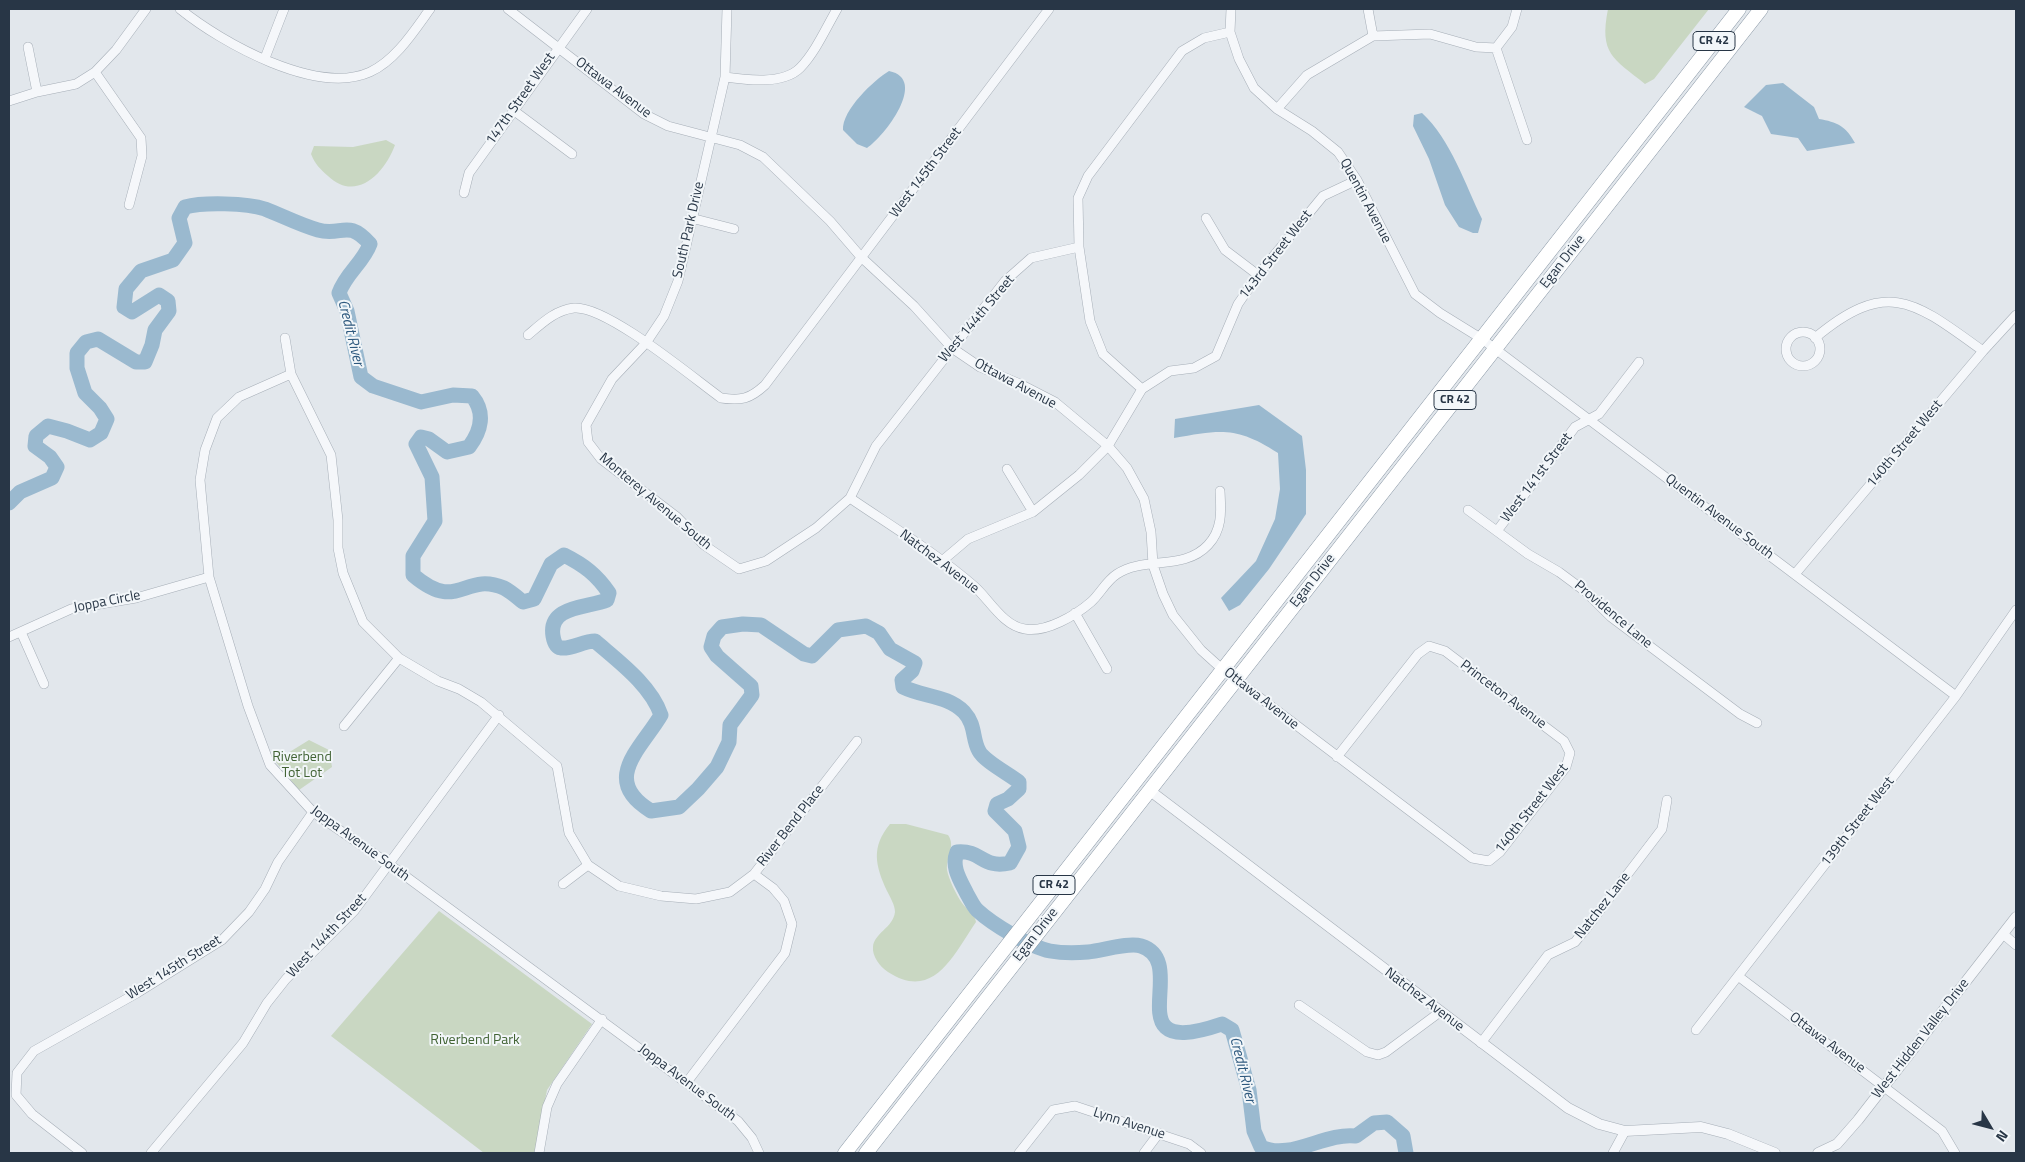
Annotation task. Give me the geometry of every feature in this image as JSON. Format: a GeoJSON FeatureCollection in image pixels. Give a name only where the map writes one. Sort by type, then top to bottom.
{"type":"FeatureCollection","features":[{"type":"Feature","properties":{"kind":"highway","name":"Egan Drive"},"geometry":{"type":"LineString","coordinates":[[845,1153],[1739,9]]}},
{"type":"Feature","properties":{"kind":"highway","name":"Egan Drive"},"geometry":{"type":"LineString","coordinates":[[866,1153],[1760,9]]}},
{"type":"Feature","properties":{"kind":"street"},"geometry":{"type":"LineString","coordinates":[[9,101],[37,92],[76,84],[96,72],[116,50],[146,9]]}},
{"type":"Feature","properties":{"kind":"street"},"geometry":{"type":"LineString","coordinates":[[180,9],[194,20],[240,47],[305,75],[331,80],[356,77],[372,71],[388,59],[406,41],[430,9]]}},
{"type":"Feature","properties":{"kind":"street"},"geometry":{"type":"LineString","coordinates":[[265,58],[284,9]]}},
{"type":"Feature","properties":{"kind":"street","name":"Ottawa Avenue"},"geometry":{"type":"LineString","coordinates":[[508,9],[644,114],[668,126],[740,145],[763,157],[830,221],[861,257],[914,306],[952,348],[980,367],[1020,384],[1055,402],[1108,446],[1127,468],[1144,499],[1151,532],[1153,565],[1162,594],[1173,615],[1201,650],[1222,669],[1472,858],[1489,861]]}},
{"type":"Feature","properties":{"kind":"street","name":"147th Street West"},"geometry":{"type":"LineString","coordinates":[[464,193],[469,173],[586,9]]}},
{"type":"Feature","properties":{"kind":"street","name":"South Park Drive"},"geometry":{"type":"LineString","coordinates":[[586,425],[612,379],[646,343],[664,316],[678,281],[724,77],[727,9]]}},
{"type":"Feature","properties":{"kind":"street"},"geometry":{"type":"LineString","coordinates":[[724,77],[753,81],[779,78],[799,69],[837,9]]}},
{"type":"Feature","properties":{"kind":"street","name":"West 145th Street"},"geometry":{"type":"LineString","coordinates":[[646,343],[721,398],[739,400],[753,396],[765,385],[1049,9]]}},
{"type":"Feature","properties":{"kind":"street","name":"Quentin Avenue"},"geometry":{"type":"LineString","coordinates":[[1231,9],[1230,32],[1239,59],[1254,88],[1277,109],[1312,131],[1338,152],[1356,180],[1415,294],[1440,313],[1482,339]]}},
{"type":"Feature","properties":{"kind":"street"},"geometry":{"type":"LineString","coordinates":[[1368,9],[1373,36]]}},
{"type":"Feature","properties":{"kind":"street"},"geometry":{"type":"LineString","coordinates":[[1496,48],[1512,28],[1517,9]]}},
{"type":"Feature","properties":{"kind":"street"},"geometry":{"type":"LineString","coordinates":[[1142,389],[1104,354],[1090,322],[1079,248],[1078,198],[1088,176],[1182,51],[1204,38],[1230,32]]}},
{"type":"Feature","properties":{"kind":"street"},"geometry":{"type":"LineString","coordinates":[[1277,109],[1307,74],[1373,36],[1430,34],[1476,47],[1496,48]]}},
{"type":"Feature","properties":{"kind":"street"},"geometry":{"type":"LineString","coordinates":[[28,47],[37,92]]}},
{"type":"Feature","properties":{"kind":"street"},"geometry":{"type":"LineString","coordinates":[[1496,48],[1527,140]]}},
{"type":"Feature","properties":{"kind":"street"},"geometry":{"type":"LineString","coordinates":[[96,72],[141,138],[142,156],[129,205]]}},
{"type":"Feature","properties":{"kind":"street"},"geometry":{"type":"LineString","coordinates":[[513,110],[572,154]]}},
{"type":"Feature","properties":{"kind":"street","name":"143rd Street West"},"geometry":{"type":"LineString","coordinates":[[942,561],[968,539],[1033,512],[1079,476],[1108,446],[1142,389],[1170,371],[1194,368],[1216,356],[1238,304],[1258,275],[1323,196],[1356,180]]}},
{"type":"Feature","properties":{"kind":"street"},"geometry":{"type":"LineString","coordinates":[[691,218],[734,229]]}},
{"type":"Feature","properties":{"kind":"street"},"geometry":{"type":"LineString","coordinates":[[1206,218],[1225,250],[1258,275]]}},
{"type":"Feature","properties":{"kind":"street","name":"West 144th Street"},"geometry":{"type":"LineString","coordinates":[[739,569],[766,561],[816,528],[850,498],[876,446],[1005,282],[1031,258],[1079,248]]}},
{"type":"Feature","properties":{"kind":"street"},"geometry":{"type":"LineString","coordinates":[[1815,338],[1850,311],[1879,302],[1894,302],[1922,308],[1983,351]]}},
{"type":"Feature","properties":{"kind":"street"},"geometry":{"type":"LineString","coordinates":[[528,335],[550,316],[574,308],[601,314],[646,343]]}},
{"type":"Feature","properties":{"kind":"street","name":"140th Street West"},"geometry":{"type":"LineString","coordinates":[[1795,574],[1983,351],[2016,315]]}},
{"type":"Feature","properties":{"kind":"street"},"geometry":{"type":"LineString","coordinates":[[285,338],[291,374],[331,455],[338,520],[338,548],[343,573],[363,622],[399,658],[438,681],[460,689],[498,715],[557,766],[569,833],[588,865],[619,886],[661,896],[696,900],[730,892],[754,874]]}},
{"type":"Feature","properties":{"kind":"street","name":"Quentin Avenue South"},"geometry":{"type":"LineString","coordinates":[[1482,339],[1956,696]]}},
{"type":"Feature","properties":{"kind":"street","name":"West 141st Street"},"geometry":{"type":"LineString","coordinates":[[1497,531],[1575,427],[1599,414],[1639,362]]}},
{"type":"Feature","properties":{"kind":"street","name":"Joppa Avenue South"},"geometry":{"type":"LineString","coordinates":[[291,374],[239,397],[217,418],[204,450],[200,480],[210,577],[248,706],[270,766],[312,812],[389,864],[486,938],[602,1019],[738,1121],[752,1138],[759,1153]]}},
{"type":"Feature","properties":{"kind":"street","name":"Monterey Avenue South"},"geometry":{"type":"LineString","coordinates":[[586,425],[588,442],[601,459],[677,517],[704,545],[739,569]]}},
{"type":"Feature","properties":{"kind":"street"},"geometry":{"type":"LineString","coordinates":[[1007,468],[1033,512]]}},
{"type":"Feature","properties":{"kind":"street"},"geometry":{"type":"LineString","coordinates":[[1107,668],[1075,613],[1090,602],[1116,574],[1138,565],[1153,565],[1191,556],[1202,551],[1210,544],[1220,525],[1220,491]]}},
{"type":"Feature","properties":{"kind":"street","name":"Natchez Avenue"},"geometry":{"type":"LineString","coordinates":[[850,498],[942,561],[974,586],[1005,619],[1025,629],[1046,627],[1075,613]]}},
{"type":"Feature","properties":{"kind":"street","name":"Providence Lane"},"geometry":{"type":"LineString","coordinates":[[1468,510],[1528,554],[1560,572],[1586,592],[1619,623],[1740,714],[1757,723]]}},
{"type":"Feature","properties":{"kind":"street","name":"Joppa Circle"},"geometry":{"type":"LineString","coordinates":[[9,637],[70,609],[136,598],[210,577]]}},
{"type":"Feature","properties":{"kind":"street","name":"139th Street West"},"geometry":{"type":"LineString","coordinates":[[1696,1030],[1956,696],[2016,610]]}},
{"type":"Feature","properties":{"kind":"street"},"geometry":{"type":"LineString","coordinates":[[21,632],[44,684]]}},
{"type":"Feature","properties":{"kind":"street","name":"Princeton Avenue"},"geometry":{"type":"LineString","coordinates":[[1337,757],[1418,654],[1429,646],[1445,651],[1564,741],[1570,753]]}},
{"type":"Feature","properties":{"kind":"street"},"geometry":{"type":"LineString","coordinates":[[344,726],[399,658]]}},
{"type":"Feature","properties":{"kind":"street","name":"West 144th Street"},"geometry":{"type":"LineString","coordinates":[[151,1153],[243,1042],[267,1003],[286,979],[354,911],[498,715]]}},
{"type":"Feature","properties":{"kind":"street","name":"River Bend Place"},"geometry":{"type":"LineString","coordinates":[[687,1082],[785,953],[792,924],[784,901],[773,888],[754,874],[857,741]]}},
{"type":"Feature","properties":{"kind":"street","name":"140th Street West"},"geometry":{"type":"LineString","coordinates":[[1489,861],[1500,852],[1566,766],[1570,753]]}},
{"type":"Feature","properties":{"kind":"street","name":"Natchez Avenue"},"geometry":{"type":"LineString","coordinates":[[1149,790],[1568,1108],[1599,1124],[1625,1131],[1654,1130],[1682,1126],[1701,1127],[1728,1134],[1775,1153]]}},
{"type":"Feature","properties":{"kind":"street","name":"Natchez Lane"},"geometry":{"type":"LineString","coordinates":[[1481,1043],[1548,955],[1575,942],[1662,829],[1667,800]]}},
{"type":"Feature","properties":{"kind":"street","name":"West 145th Street"},"geometry":{"type":"LineString","coordinates":[[82,1153],[32,1114],[16,1095],[17,1073],[34,1051],[137,993],[222,940],[255,904],[265,889],[278,862],[312,812]]}},
{"type":"Feature","properties":{"kind":"street"},"geometry":{"type":"LineString","coordinates":[[563,884],[588,865]]}},
{"type":"Feature","properties":{"kind":"street","name":"West Hidden Valley Drive"},"geometry":{"type":"LineString","coordinates":[[1818,1153],[1837,1144],[2016,917]]}},
{"type":"Feature","properties":{"kind":"street"},"geometry":{"type":"LineString","coordinates":[[2003,934],[2016,945]]}},
{"type":"Feature","properties":{"kind":"street","name":"Ottawa Avenue"},"geometry":{"type":"LineString","coordinates":[[1738,976],[1942,1131],[1955,1153]]}},
{"type":"Feature","properties":{"kind":"street"},"geometry":{"type":"LineString","coordinates":[[1299,1005],[1367,1052],[1378,1055],[1386,1052],[1440,1012]]}},
{"type":"Feature","properties":{"kind":"street"},"geometry":{"type":"LineString","coordinates":[[539,1153],[547,1108],[557,1084],[602,1019]]}},
{"type":"Feature","properties":{"kind":"street","name":"Lynn Avenue"},"geometry":{"type":"LineString","coordinates":[[1020,1153],[1053,1110],[1075,1106],[1189,1144],[1201,1153]]}},
{"type":"Feature","properties":{"kind":"street"},"geometry":{"type":"LineString","coordinates":[[1613,1153],[1625,1131]]}},
{"type":"Feature","properties":{"kind":"street"},"geometry":{"type":"LineString","coordinates":[[1144,1153],[1159,1133]]}},
{"type":"Feature","properties":{"kind":"green space"},"geometry":{"type":"Polygon","coordinates":[[[1608,9],[1709,9],[1654,79],[1645,84],[1617,61],[1607,46],[1605,36],[1608,9]]]}},
{"type":"Feature","properties":{"kind":"green space"},"geometry":{"type":"Polygon","coordinates":[[[386,140],[395,145],[384,165],[377,174],[359,185],[339,184],[320,169],[311,154],[314,146],[353,147],[386,140]]]}},
{"type":"Feature","properties":{"kind":"green space","name":"Riverbend Tot Lot"},"geometry":{"type":"Polygon","coordinates":[[[309,740],[329,750],[332,767],[299,790],[275,761],[309,740]]]}},
{"type":"Feature","properties":{"kind":"green space"},"geometry":{"type":"Polygon","coordinates":[[[890,824],[906,824],[948,835],[951,847],[947,865],[948,874],[957,895],[976,922],[951,960],[930,978],[918,981],[904,980],[888,972],[877,961],[873,950],[874,942],[894,918],[895,912],[880,873],[877,856],[880,841],[890,824]]]}},
{"type":"Feature","properties":{"kind":"green space","name":"Riverbend Park"},"geometry":{"type":"Polygon","coordinates":[[[439,911],[592,1024],[547,1090],[535,1153],[484,1153],[331,1036],[439,911]]]}},
{"type":"Feature","properties":{"kind":"water"},"geometry":{"type":"Polygon","coordinates":[[[889,71],[900,76],[905,85],[904,96],[892,121],[867,148],[857,144],[843,130],[844,122],[860,96],[875,81],[889,71]]]}},
{"type":"Feature","properties":{"kind":"water"},"geometry":{"type":"Polygon","coordinates":[[[1783,83],[1814,107],[1819,119],[1840,126],[1848,132],[1855,143],[1807,151],[1798,138],[1771,134],[1762,116],[1744,107],[1766,85],[1783,83]]]}},
{"type":"Feature","properties":{"kind":"water"},"geometry":{"type":"Polygon","coordinates":[[[1422,113],[1441,136],[1463,177],[1482,219],[1478,233],[1473,233],[1459,227],[1445,205],[1429,159],[1413,126],[1414,115],[1422,113]]]}},
{"type":"Feature","properties":{"kind":"water"},"geometry":{"type":"Polygon","coordinates":[[[1259,405],[1302,436],[1306,470],[1306,514],[1269,569],[1240,605],[1229,611],[1221,598],[1256,561],[1275,519],[1280,489],[1278,453],[1251,438],[1228,432],[1204,433],[1174,438],[1175,419],[1259,405]]]}},
{"type":"Feature","properties":{"kind":"waterway","name":"Credit River"},"geometry":{"type":"LineString","coordinates":[[9,503],[20,492],[52,478],[57,467],[50,457],[35,446],[36,436],[48,426],[90,440],[101,433],[107,419],[100,408],[85,393],[77,368],[77,353],[86,342],[98,339],[136,362],[145,362],[152,345],[155,330],[169,311],[168,301],[159,295],[132,312],[124,307],[126,289],[141,271],[173,260],[185,243],[179,218],[185,207],[213,204],[247,205],[265,209],[326,232],[344,230],[356,232],[370,244],[339,293],[347,311],[361,377],[373,386],[421,402],[453,395],[472,396],[480,415],[477,435],[469,447],[447,452],[429,439],[421,437],[416,444],[432,477],[435,521],[413,556],[413,575],[428,586],[441,591],[451,592],[479,584],[490,584],[504,588],[523,602],[534,599],[551,564],[564,555],[595,576],[609,593],[607,600],[571,609],[563,613],[557,618],[553,626],[553,636],[556,644],[561,648],[595,641],[633,674],[656,704],[661,715],[629,764],[626,776],[628,788],[636,799],[651,811],[679,807],[717,767],[729,742],[730,725],[752,695],[751,686],[717,656],[711,647],[714,636],[722,627],[743,624],[761,625],[804,654],[812,656],[838,630],[866,626],[879,633],[890,649],[915,663],[912,671],[902,680],[903,687],[943,699],[957,706],[968,717],[977,746],[982,755],[1019,782],[1019,789],[1008,799],[997,804],[995,811],[1015,831],[1019,847],[1010,863],[993,864],[966,852],[957,852],[955,858],[957,873],[977,910],[992,922],[1042,949],[1084,952],[1136,945],[1141,946],[1155,956],[1160,970],[1159,1005],[1161,1020],[1170,1030],[1189,1032],[1222,1024],[1232,1030],[1249,1090],[1254,1131],[1261,1147],[1284,1151],[1296,1149],[1332,1138],[1356,1136],[1374,1123],[1387,1122],[1403,1136],[1406,1153]]}}]}
